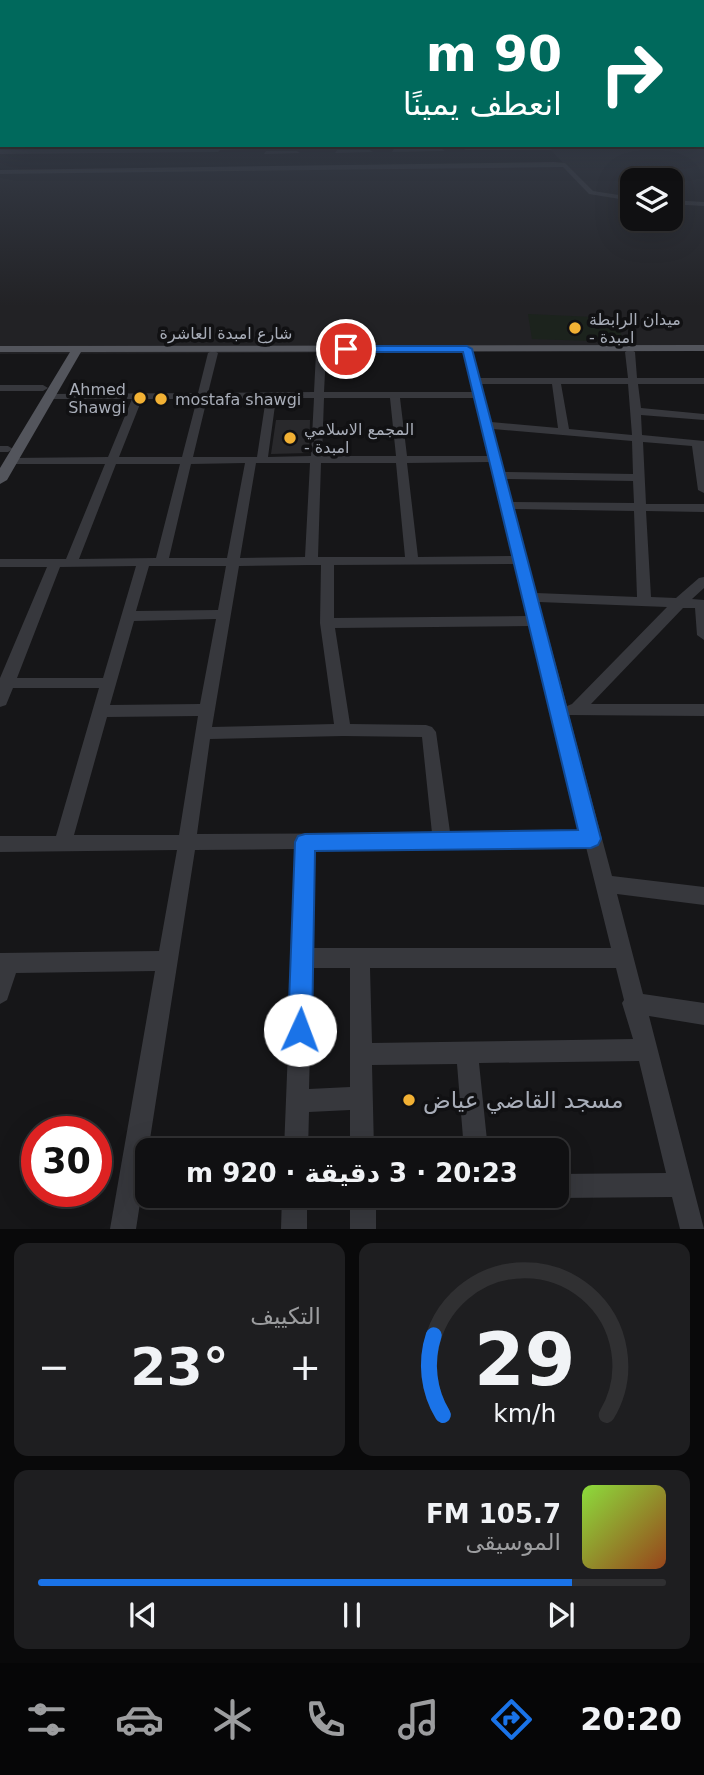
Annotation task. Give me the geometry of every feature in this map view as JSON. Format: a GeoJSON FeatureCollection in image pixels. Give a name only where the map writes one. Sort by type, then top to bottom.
{"type":"FeatureCollection","features":[{"type":"Feature","properties":{"kind":"main road","name":"شارع امبدة العاشرة"},"geometry":{"type":"LineString","coordinates":[[70,352],[704,350]]}},
{"type":"Feature","properties":{"kind":"main road","name":"شارع امبدة العاشرة"},"geometry":{"type":"LineString","coordinates":[[0,351],[321,353],[704,350]]}},
{"type":"Feature","properties":{"kind":"main road"},"geometry":{"type":"LineString","coordinates":[[0,480],[5,455],[70,352]]}},
{"type":"Feature","properties":{"kind":"street"},"geometry":{"type":"LineString","coordinates":[[589,191],[620,197]]}},
{"type":"Feature","properties":{"kind":"street"},"geometry":{"type":"LineString","coordinates":[[683,203],[704,204]]}},
{"type":"Feature","properties":{"kind":"street"},"geometry":{"type":"LineString","coordinates":[[467,351],[536,621],[568,710],[591,839],[692,1229]]}},
{"type":"Feature","properties":{"kind":"street"},"geometry":{"type":"LineString","coordinates":[[630,352],[636,411],[644,601]]}},
{"type":"Feature","properties":{"kind":"street"},"geometry":{"type":"LineString","coordinates":[[161,563],[213,353]]}},
{"type":"Feature","properties":{"kind":"street"},"geometry":{"type":"LineString","coordinates":[[311,562],[321,353]]}},
{"type":"Feature","properties":{"kind":"street"},"geometry":{"type":"LineString","coordinates":[[556,381],[564,431]]}},
{"type":"Feature","properties":{"kind":"street"},"geometry":{"type":"LineString","coordinates":[[0,388],[138,396],[395,395],[556,381],[704,381]]}},
{"type":"Feature","properties":{"kind":"street"},"geometry":{"type":"LineString","coordinates":[[395,395],[412,561]]}},
{"type":"Feature","properties":{"kind":"street"},"geometry":{"type":"LineString","coordinates":[[71,563],[114,462],[138,396]]}},
{"type":"Feature","properties":{"kind":"street"},"geometry":{"type":"LineString","coordinates":[[123,1229],[222,614],[271,396]]}},
{"type":"Feature","properties":{"kind":"street"},"geometry":{"type":"LineString","coordinates":[[636,411],[704,417]]}},
{"type":"Feature","properties":{"kind":"street"},"geometry":{"type":"LineString","coordinates":[[485,425],[700,444],[704,490]]}},
{"type":"Feature","properties":{"kind":"street"},"geometry":{"type":"LineString","coordinates":[[5,455],[114,462],[402,461],[638,478]]}},
{"type":"Feature","properties":{"kind":"street"},"geometry":{"type":"LineString","coordinates":[[506,505],[704,508]]}},
{"type":"Feature","properties":{"kind":"street"},"geometry":{"type":"LineString","coordinates":[[0,563],[233,564],[521,560]]}},
{"type":"Feature","properties":{"kind":"street"},"geometry":{"type":"LineString","coordinates":[[328,562],[327,623],[343,730]]}},
{"type":"Feature","properties":{"kind":"street"},"geometry":{"type":"LineString","coordinates":[[0,701],[4,683],[55,563]]}},
{"type":"Feature","properties":{"kind":"street"},"geometry":{"type":"LineString","coordinates":[[63,843],[103,711],[143,563]]}},
{"type":"Feature","properties":{"kind":"street"},"geometry":{"type":"LineString","coordinates":[[568,710],[704,581]]}},
{"type":"Feature","properties":{"kind":"street"},"geometry":{"type":"LineString","coordinates":[[530,597],[703,604],[704,635]]}},
{"type":"Feature","properties":{"kind":"street"},"geometry":{"type":"LineString","coordinates":[[129,616],[222,614]]}},
{"type":"Feature","properties":{"kind":"street"},"geometry":{"type":"LineString","coordinates":[[327,623],[536,621]]}},
{"type":"Feature","properties":{"kind":"street"},"geometry":{"type":"LineString","coordinates":[[4,683],[110,683]]}},
{"type":"Feature","properties":{"kind":"street"},"geometry":{"type":"LineString","coordinates":[[103,711],[206,710]]}},
{"type":"Feature","properties":{"kind":"street"},"geometry":{"type":"LineString","coordinates":[[568,710],[704,710]]}},
{"type":"Feature","properties":{"kind":"street"},"geometry":{"type":"LineString","coordinates":[[202,733],[426,731],[430,736],[442,839]]}},
{"type":"Feature","properties":{"kind":"street"},"geometry":{"type":"LineString","coordinates":[[0,844],[591,839]]}},
{"type":"Feature","properties":{"kind":"street"},"geometry":{"type":"LineString","coordinates":[[296,1138],[305,842]]}},
{"type":"Feature","properties":{"kind":"street"},"geometry":{"type":"LineString","coordinates":[[604,884],[704,896]]}},
{"type":"Feature","properties":{"kind":"street"},"geometry":{"type":"LineString","coordinates":[[360,957],[362,1138]]}},
{"type":"Feature","properties":{"kind":"street"},"geometry":{"type":"LineString","coordinates":[[302,958],[623,958]]}},
{"type":"Feature","properties":{"kind":"street"},"geometry":{"type":"LineString","coordinates":[[0,993],[4,963],[167,961]]}},
{"type":"Feature","properties":{"kind":"street"},"geometry":{"type":"LineString","coordinates":[[634,1003],[704,1014]]}},
{"type":"Feature","properties":{"kind":"street"},"geometry":{"type":"LineString","coordinates":[[361,1054],[646,1049]]}},
{"type":"Feature","properties":{"kind":"street"},"geometry":{"type":"LineString","coordinates":[[467,1053],[475,1138]]}},
{"type":"Feature","properties":{"kind":"street"},"geometry":{"type":"LineString","coordinates":[[298,1101],[362,1098]]}},
{"type":"Feature","properties":{"kind":"street"},"geometry":{"type":"LineString","coordinates":[[569,1186],[682,1185]]}},
{"type":"Feature","properties":{"kind":"street"},"geometry":{"type":"LineString","coordinates":[[294,1229],[295,1208]]}},
{"type":"Feature","properties":{"kind":"street"},"geometry":{"type":"LineString","coordinates":[[363,1208],[363,1229]]}},
{"type":"Feature","properties":{"kind":"shaded area"},"geometry":{"type":"Polygon","coordinates":[[[0,191],[620,191],[620,231],[683,231],[683,191],[704,191],[704,351],[0,354],[0,191]]]}},
{"type":"Feature","properties":{"kind":"shaded area","name":"ميدان الرابطة - امبدة"},"geometry":{"type":"Polygon","coordinates":[[[528,314],[615,318],[624,342],[532,339],[528,314]]]}},
{"type":"Feature","properties":{"kind":"building","name":"المجمع الاسلامي - امبدة"},"geometry":{"type":"Polygon","coordinates":[[[276,420],[310,420],[309,453],[271,454],[276,420]]]}},
{"type":"Feature","properties":{"kind":"place","name":"ميدان الرابطة - امبدة"},"geometry":{"type":"Point","coordinates":[575,328]}},
{"type":"Feature","properties":{"kind":"place","name":"Ahmed Shawgi"},"geometry":{"type":"Point","coordinates":[140,398]}},
{"type":"Feature","properties":{"kind":"place","name":"mostafa shawgi"},"geometry":{"type":"Point","coordinates":[161,399]}},
{"type":"Feature","properties":{"kind":"place","name":"المجمع الاسلامي - امبدة"},"geometry":{"type":"Point","coordinates":[290,438]}},
{"type":"Feature","properties":{"kind":"place","name":"مسجد القاضي عياض"},"geometry":{"type":"Point","coordinates":[409,1100]}},
{"type":"Feature","properties":{"kind":"route"},"geometry":{"type":"LineString","coordinates":[[300,1030],[305,842],[591,839],[467,349],[346,349]]}}]}
